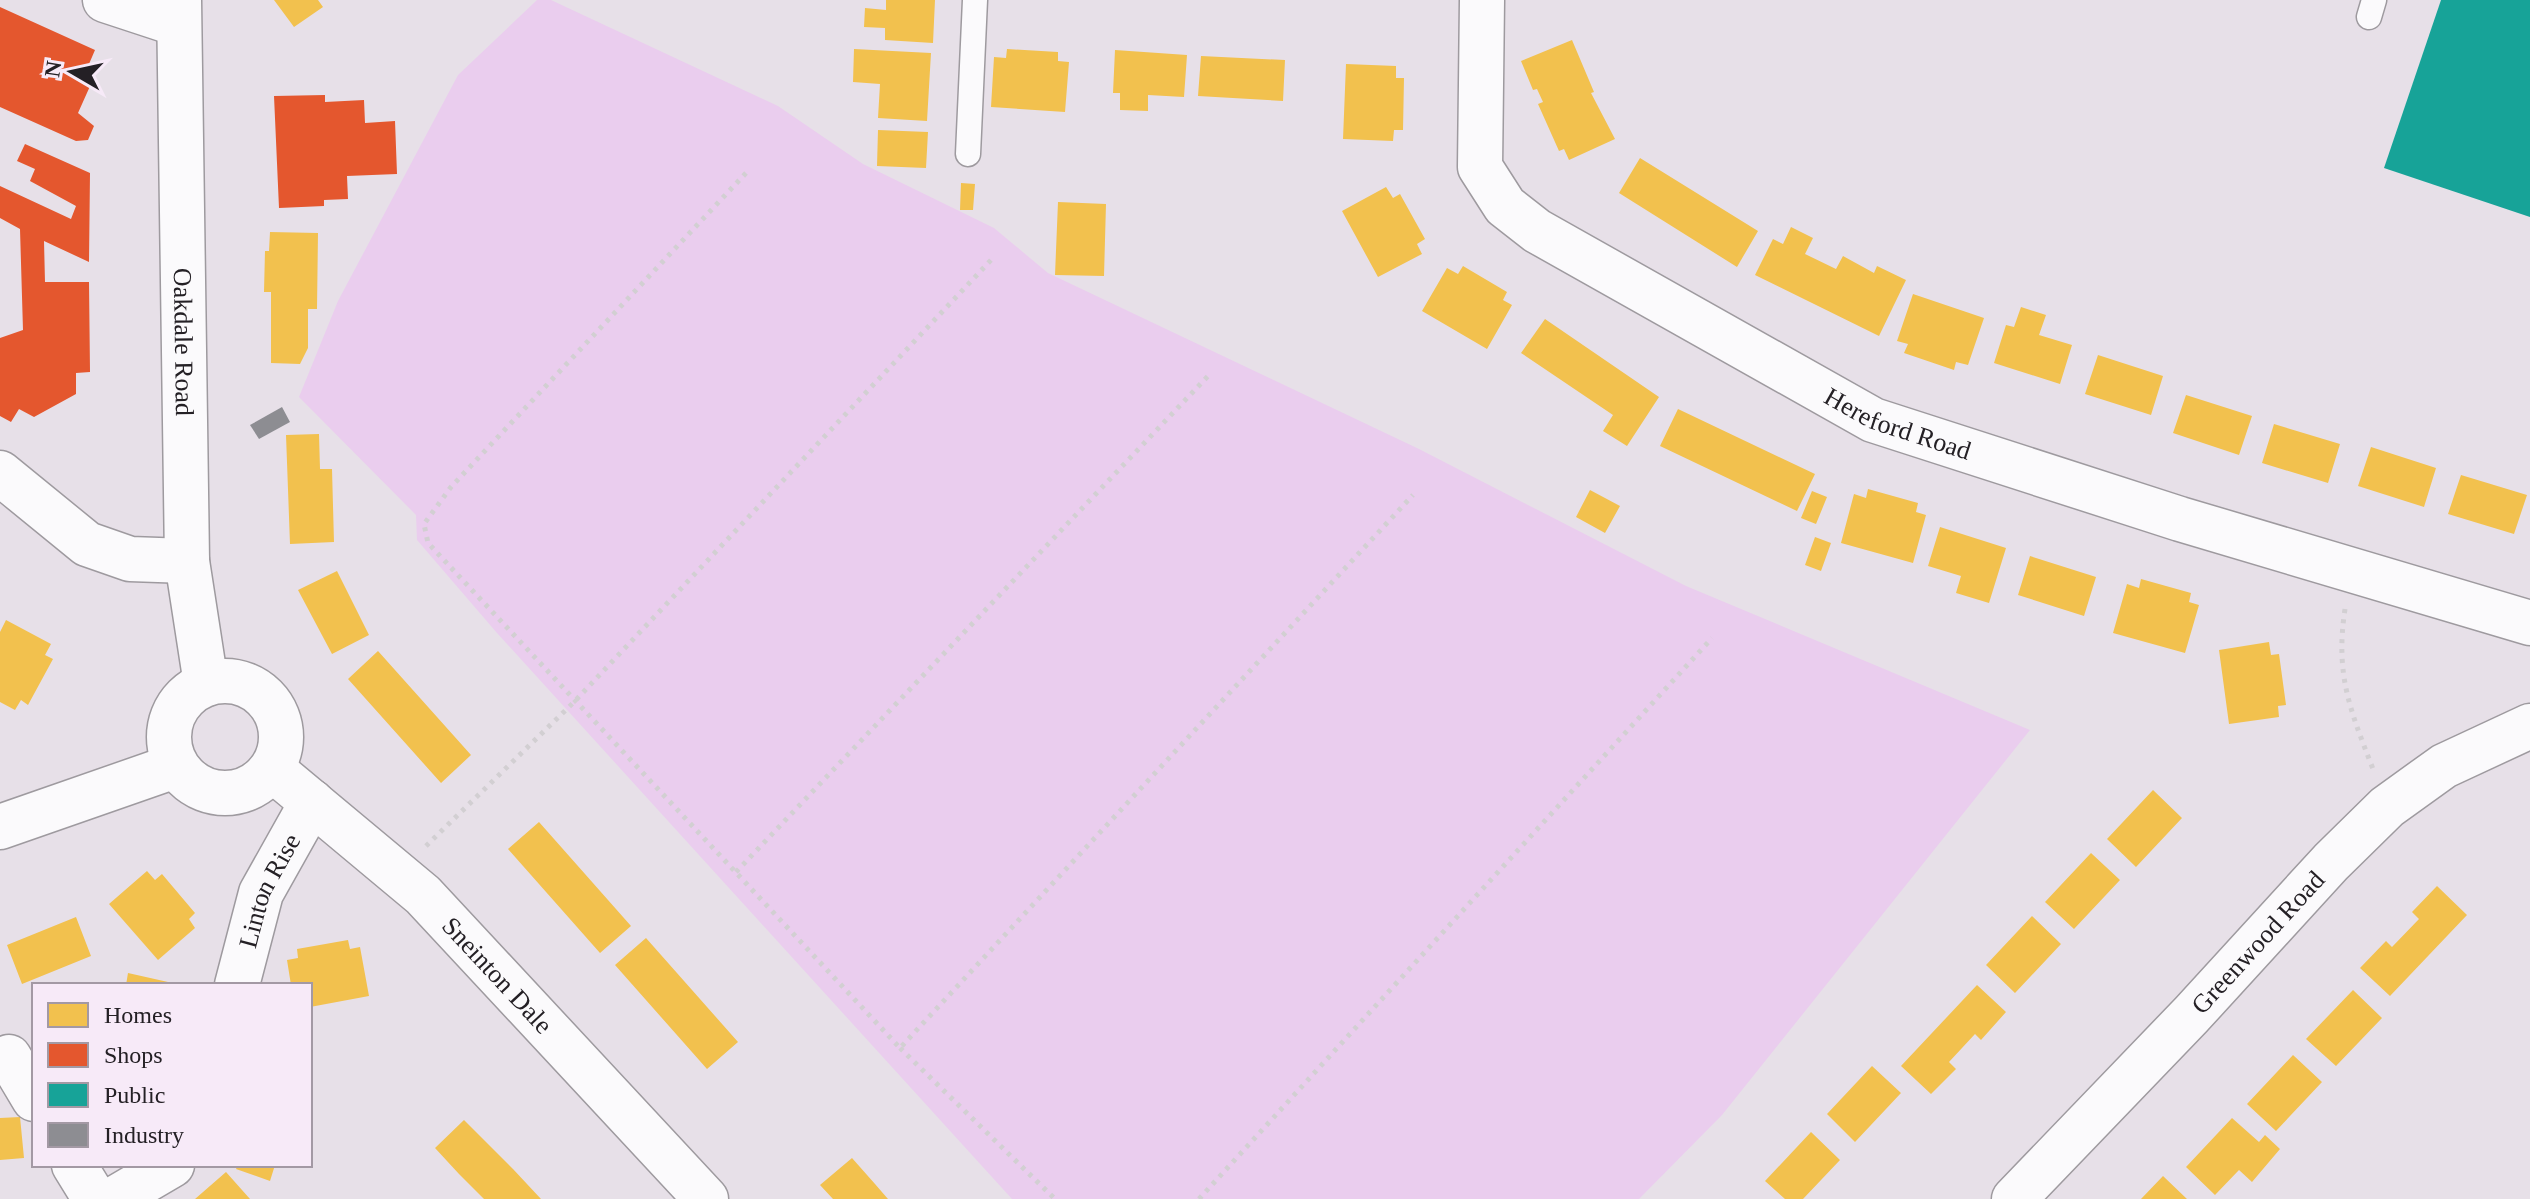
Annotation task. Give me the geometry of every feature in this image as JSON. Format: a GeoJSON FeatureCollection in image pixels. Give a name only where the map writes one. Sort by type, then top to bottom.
{"type":"FeatureCollection","features":[{"type":"Feature","properties":{"kind":"street"},"geometry":{"type":"LineString","coordinates":[[105,0],[178,12]]}},
{"type":"Feature","properties":{"kind":"street","name":"Hereford Road"},"geometry":{"type":"LineString","coordinates":[[1482,0],[1480,167],[1505,206],[1537,231],[1873,420],[2180,519],[2530,623]]}},
{"type":"Feature","properties":{"kind":"street","name":"Oakdale Road"},"geometry":{"type":"LineString","coordinates":[[178,12],[187,561],[206,684]]}},
{"type":"Feature","properties":{"kind":"street"},"geometry":{"type":"LineString","coordinates":[[0,473],[87,544],[130,559],[187,561]]}},
{"type":"Feature","properties":{"kind":"street"},"geometry":{"type":"LineString","coordinates":[[241,683],[257,691],[270,703],[278,718],[281,736],[279,753],[272,769],[255,785],[234,794],[211,793],[190,783],[175,766],[168,747],[172,718],[189,693],[206,684],[241,683]]}},
{"type":"Feature","properties":{"kind":"street","name":"Greenwood Road"},"geometry":{"type":"LineString","coordinates":[[2014,1199],[2191,1015],[2331,862],[2387,807],[2444,766],[2530,726]]}},
{"type":"Feature","properties":{"kind":"street"},"geometry":{"type":"LineString","coordinates":[[0,827],[175,766]]}},
{"type":"Feature","properties":{"kind":"street","name":"Sneinton Dale"},"geometry":{"type":"LineString","coordinates":[[272,769],[399,872],[706,1199]]}},
{"type":"Feature","properties":{"kind":"street","name":"Linton Rise"},"geometry":{"type":"LineString","coordinates":[[238,983],[261,893],[312,802]]}},
{"type":"Feature","properties":{"kind":"street"},"geometry":{"type":"LineString","coordinates":[[9,1057],[32,1096]]}},
{"type":"Feature","properties":{"kind":"street"},"geometry":{"type":"LineString","coordinates":[[75,1167],[95,1199]]}},
{"type":"Feature","properties":{"kind":"street"},"geometry":{"type":"LineString","coordinates":[[114,1199],[169,1167]]}},
{"type":"Feature","properties":{"kind":"lane"},"geometry":{"type":"LineString","coordinates":[[968,154],[975,0]]}},
{"type":"Feature","properties":{"kind":"path"},"geometry":{"type":"LineString","coordinates":[[746,173],[451,487],[424,524],[428,543],[900,1048],[1055,1199]]}},
{"type":"Feature","properties":{"kind":"path"},"geometry":{"type":"LineString","coordinates":[[399,872],[574,702],[992,259]]}},
{"type":"Feature","properties":{"kind":"path"},"geometry":{"type":"LineString","coordinates":[[736,872],[1209,375]]}},
{"type":"Feature","properties":{"kind":"path"},"geometry":{"type":"LineString","coordinates":[[900,1048],[1413,495]]}},
{"type":"Feature","properties":{"kind":"path"},"geometry":{"type":"LineString","coordinates":[[2350,570],[2341,637],[2344,694],[2387,807]]}},
{"type":"Feature","properties":{"kind":"path"},"geometry":{"type":"LineString","coordinates":[[1199,1199],[1712,638]]}},
{"type":"Feature","properties":{"kind":"shaded area"},"geometry":{"type":"Polygon","coordinates":[[[537,0],[551,0],[778,106],[863,164],[994,228],[1048,273],[1419,449],[1686,586],[2030,730],[1722,1115],[1639,1199],[1012,1199],[497,633],[417,540],[416,515],[299,397],[338,301],[458,75],[537,0]]]}},
{"type":"Feature","properties":{"kind":"building: Homes"},"geometry":{"type":"Polygon","coordinates":[[[274,0],[318,0],[323,7],[294,27],[274,0]]]}},
{"type":"Feature","properties":{"kind":"building: Homes"},"geometry":{"type":"Polygon","coordinates":[[[886,0],[935,0],[933,43],[885,40],[885,28],[864,27],[865,8],[886,10],[886,0]]]}},
{"type":"Feature","properties":{"kind":"building: Homes"},"geometry":{"type":"Polygon","coordinates":[[[1572,40],[1594,92],[1591,93],[1615,139],[1569,160],[1564,149],[1559,151],[1538,104],[1543,102],[1537,89],[1533,90],[1521,61],[1572,40]]]}},
{"type":"Feature","properties":{"kind":"building: Homes"},"geometry":{"type":"Polygon","coordinates":[[[854,49],[931,53],[927,121],[878,118],[880,84],[853,82],[854,49]]]}},
{"type":"Feature","properties":{"kind":"building: Homes"},"geometry":{"type":"Polygon","coordinates":[[[1007,49],[1058,52],[1058,61],[1069,62],[1065,112],[991,107],[994,57],[1006,58],[1007,49]]]}},
{"type":"Feature","properties":{"kind":"building: Homes"},"geometry":{"type":"Polygon","coordinates":[[[1115,50],[1187,55],[1184,97],[1148,95],[1148,111],[1120,110],[1120,93],[1113,93],[1115,50]]]}},
{"type":"Feature","properties":{"kind":"building: Homes"},"geometry":{"type":"Polygon","coordinates":[[[1201,56],[1285,60],[1283,101],[1198,96],[1201,56]]]}},
{"type":"Feature","properties":{"kind":"building: Homes"},"geometry":{"type":"Polygon","coordinates":[[[1346,64],[1396,66],[1396,78],[1404,78],[1403,130],[1394,130],[1393,141],[1343,139],[1346,64]]]}},
{"type":"Feature","properties":{"kind":"building: Homes"},"geometry":{"type":"Polygon","coordinates":[[[878,130],[928,132],[926,168],[877,166],[878,130]]]}},
{"type":"Feature","properties":{"kind":"building: Homes"},"geometry":{"type":"Polygon","coordinates":[[[1640,158],[1758,231],[1737,267],[1619,193],[1640,158]]]}},
{"type":"Feature","properties":{"kind":"building: Homes"},"geometry":{"type":"Polygon","coordinates":[[[961,183],[975,184],[973,210],[960,210],[961,183]]]}},
{"type":"Feature","properties":{"kind":"building: Homes"},"geometry":{"type":"Polygon","coordinates":[[[1386,187],[1393,198],[1400,194],[1425,239],[1417,244],[1422,254],[1378,277],[1342,211],[1386,187]]]}},
{"type":"Feature","properties":{"kind":"building: Homes"},"geometry":{"type":"Polygon","coordinates":[[[1058,202],[1106,204],[1104,276],[1055,275],[1058,202]]]}},
{"type":"Feature","properties":{"kind":"building: Homes"},"geometry":{"type":"Polygon","coordinates":[[[1791,227],[1813,238],[1805,254],[1836,269],[1843,256],[1874,273],[1877,266],[1906,280],[1879,336],[1755,275],[1773,239],[1783,244],[1791,227]]]}},
{"type":"Feature","properties":{"kind":"building: Homes"},"geometry":{"type":"Polygon","coordinates":[[[270,232],[318,233],[317,309],[308,309],[308,348],[300,364],[271,363],[271,292],[264,292],[265,251],[269,251],[270,232]]]}},
{"type":"Feature","properties":{"kind":"building: Homes"},"geometry":{"type":"Polygon","coordinates":[[[1463,266],[1507,292],[1503,300],[1512,305],[1487,349],[1422,311],[1447,268],[1458,274],[1463,266]]]}},
{"type":"Feature","properties":{"kind":"building: Homes"},"geometry":{"type":"Polygon","coordinates":[[[1913,294],[1984,318],[1968,365],[1956,362],[1954,370],[1904,353],[1908,344],[1897,341],[1913,294]]]}},
{"type":"Feature","properties":{"kind":"building: Homes"},"geometry":{"type":"Polygon","coordinates":[[[2021,307],[2046,315],[2039,335],[2072,345],[2060,384],[1994,363],[2006,325],[2014,327],[2021,307]]]}},
{"type":"Feature","properties":{"kind":"building: Homes"},"geometry":{"type":"Polygon","coordinates":[[[1545,319],[1659,397],[1627,446],[1603,431],[1613,415],[1521,353],[1545,319]]]}},
{"type":"Feature","properties":{"kind":"building: Homes"},"geometry":{"type":"Polygon","coordinates":[[[2098,355],[2163,376],[2151,415],[2085,394],[2098,355]]]}},
{"type":"Feature","properties":{"kind":"building: Homes"},"geometry":{"type":"Polygon","coordinates":[[[2186,395],[2252,416],[2239,455],[2173,433],[2186,395]]]}},
{"type":"Feature","properties":{"kind":"building: Homes"},"geometry":{"type":"Polygon","coordinates":[[[1678,409],[1815,474],[1797,511],[1660,446],[1678,409]]]}},
{"type":"Feature","properties":{"kind":"building: Homes"},"geometry":{"type":"Polygon","coordinates":[[[2274,424],[2340,444],[2328,483],[2262,463],[2274,424]]]}},
{"type":"Feature","properties":{"kind":"building: Homes"},"geometry":{"type":"Polygon","coordinates":[[[319,434],[320,469],[332,469],[334,542],[290,544],[286,435],[319,434]]]}},
{"type":"Feature","properties":{"kind":"building: Homes"},"geometry":{"type":"Polygon","coordinates":[[[2371,447],[2436,468],[2424,507],[2358,486],[2371,447]]]}},
{"type":"Feature","properties":{"kind":"building: Homes"},"geometry":{"type":"Polygon","coordinates":[[[2461,475],[2527,495],[2514,534],[2448,514],[2461,475]]]}},
{"type":"Feature","properties":{"kind":"building: Homes"},"geometry":{"type":"Polygon","coordinates":[[[1868,489],[1918,503],[1916,512],[1926,515],[1913,563],[1841,543],[1854,494],[1866,498],[1868,489]]]}},
{"type":"Feature","properties":{"kind":"building: Homes"},"geometry":{"type":"Polygon","coordinates":[[[1590,490],[1620,506],[1605,533],[1576,517],[1590,490]]]}},
{"type":"Feature","properties":{"kind":"building: Homes"},"geometry":{"type":"Polygon","coordinates":[[[1812,491],[1827,497],[1816,524],[1801,518],[1812,491]]]}},
{"type":"Feature","properties":{"kind":"building: Homes"},"geometry":{"type":"Polygon","coordinates":[[[1940,527],[2006,548],[1989,603],[1956,593],[1961,576],[1928,566],[1940,527]]]}},
{"type":"Feature","properties":{"kind":"building: Homes"},"geometry":{"type":"Polygon","coordinates":[[[1815,537],[1831,543],[1821,571],[1805,565],[1815,537]]]}},
{"type":"Feature","properties":{"kind":"building: Homes"},"geometry":{"type":"Polygon","coordinates":[[[2030,556],[2096,577],[2084,616],[2018,595],[2030,556]]]}},
{"type":"Feature","properties":{"kind":"building: Homes"},"geometry":{"type":"Polygon","coordinates":[[[337,571],[369,635],[332,654],[298,590],[337,571]]]}},
{"type":"Feature","properties":{"kind":"building: Homes"},"geometry":{"type":"Polygon","coordinates":[[[2141,579],[2191,593],[2189,602],[2199,605],[2185,653],[2113,633],[2127,584],[2139,588],[2141,579]]]}},
{"type":"Feature","properties":{"kind":"building: Homes"},"geometry":{"type":"Polygon","coordinates":[[[6,620],[51,644],[45,655],[53,659],[28,705],[21,700],[15,710],[0,702],[0,632],[6,620]]]}},
{"type":"Feature","properties":{"kind":"building: Homes"},"geometry":{"type":"Polygon","coordinates":[[[2269,642],[2271,655],[2279,654],[2286,705],[2278,706],[2279,717],[2229,724],[2219,650],[2269,642]]]}},
{"type":"Feature","properties":{"kind":"building: Homes"},"geometry":{"type":"Polygon","coordinates":[[[378,651],[471,755],[441,783],[348,679],[378,651]]]}},
{"type":"Feature","properties":{"kind":"building: Homes"},"geometry":{"type":"Polygon","coordinates":[[[2153,790],[2182,818],[2136,867],[2107,839],[2153,790]]]}},
{"type":"Feature","properties":{"kind":"building: Homes"},"geometry":{"type":"Polygon","coordinates":[[[539,822],[631,926],[600,953],[508,849],[539,822]]]}},
{"type":"Feature","properties":{"kind":"building: Homes"},"geometry":{"type":"Polygon","coordinates":[[[2091,853],[2120,880],[2074,929],[2045,902],[2091,853]]]}},
{"type":"Feature","properties":{"kind":"building: Homes"},"geometry":{"type":"Polygon","coordinates":[[[147,871],[155,880],[162,874],[195,913],[189,919],[195,928],[158,960],[109,904],[147,871]]]}},
{"type":"Feature","properties":{"kind":"building: Homes"},"geometry":{"type":"Polygon","coordinates":[[[2437,886],[2467,915],[2390,996],[2360,968],[2386,941],[2392,947],[2419,919],[2412,912],[2437,886]]]}},
{"type":"Feature","properties":{"kind":"building: Homes"},"geometry":{"type":"Polygon","coordinates":[[[2032,916],[2061,944],[2015,993],[1986,965],[2032,916]]]}},
{"type":"Feature","properties":{"kind":"building: Homes"},"geometry":{"type":"Polygon","coordinates":[[[76,917],[91,956],[22,984],[7,945],[76,917]]]}},
{"type":"Feature","properties":{"kind":"building: Homes"},"geometry":{"type":"Polygon","coordinates":[[[646,938],[738,1042],[707,1069],[615,965],[646,938]]]}},
{"type":"Feature","properties":{"kind":"building: Homes"},"geometry":{"type":"Polygon","coordinates":[[[348,940],[350,949],[360,947],[369,996],[312,1007],[312,983],[291,983],[287,960],[298,958],[297,949],[348,940]]]}},
{"type":"Feature","properties":{"kind":"building: Homes"},"geometry":{"type":"Polygon","coordinates":[[[128,973],[168,982],[168,983],[126,983],[128,973]]]}},
{"type":"Feature","properties":{"kind":"building: Homes"},"geometry":{"type":"Polygon","coordinates":[[[1977,985],[2006,1012],[1981,1040],[1975,1034],[1949,1062],[1956,1069],[1931,1094],[1901,1066],[1977,985]]]}},
{"type":"Feature","properties":{"kind":"building: Homes"},"geometry":{"type":"Polygon","coordinates":[[[2353,990],[2382,1018],[2336,1066],[2306,1039],[2353,990]]]}},
{"type":"Feature","properties":{"kind":"building: Homes"},"geometry":{"type":"Polygon","coordinates":[[[2293,1055],[2322,1082],[2276,1131],[2247,1104],[2293,1055]]]}},
{"type":"Feature","properties":{"kind":"building: Homes"},"geometry":{"type":"Polygon","coordinates":[[[1872,1066],[1901,1093],[1855,1142],[1827,1114],[1872,1066]]]}},
{"type":"Feature","properties":{"kind":"building: Homes"},"geometry":{"type":"Polygon","coordinates":[[[20,1117],[24,1158],[0,1160],[0,1118],[20,1117]]]}},
{"type":"Feature","properties":{"kind":"building: Homes"},"geometry":{"type":"Polygon","coordinates":[[[2232,1118],[2259,1142],[2265,1135],[2280,1149],[2252,1182],[2239,1170],[2215,1195],[2186,1167],[2232,1118]]]}},
{"type":"Feature","properties":{"kind":"building: Homes"},"geometry":{"type":"Polygon","coordinates":[[[464,1120],[541,1199],[484,1199],[459,1174],[435,1148],[464,1120]]]}},
{"type":"Feature","properties":{"kind":"building: Homes"},"geometry":{"type":"Polygon","coordinates":[[[1811,1132],[1840,1160],[1803,1199],[1785,1199],[1765,1181],[1811,1132]]]}},
{"type":"Feature","properties":{"kind":"building: Homes"},"geometry":{"type":"Polygon","coordinates":[[[852,1158],[888,1199],[833,1199],[820,1185],[852,1158]]]}},
{"type":"Feature","properties":{"kind":"building: Homes"},"geometry":{"type":"Polygon","coordinates":[[[237,1167],[274,1167],[270,1181],[237,1167]]]}},
{"type":"Feature","properties":{"kind":"building: Homes"},"geometry":{"type":"Polygon","coordinates":[[[226,1172],[250,1199],[195,1199],[226,1172]]]}},
{"type":"Feature","properties":{"kind":"building: Homes"},"geometry":{"type":"Polygon","coordinates":[[[2163,1176],[2187,1199],[2141,1199],[2163,1176]]]}},
{"type":"Feature","properties":{"kind":"building: Shops"},"geometry":{"type":"Polygon","coordinates":[[[0,7],[95,50],[86,71],[95,75],[78,113],[94,126],[88,140],[76,141],[0,107],[0,7]]]}},
{"type":"Feature","properties":{"kind":"building: Shops"},"geometry":{"type":"Polygon","coordinates":[[[325,95],[325,102],[364,100],[365,123],[395,121],[397,174],[347,176],[348,199],[324,200],[324,206],[279,208],[274,96],[325,95]]]}},
{"type":"Feature","properties":{"kind":"building: Shops"},"geometry":{"type":"Polygon","coordinates":[[[25,144],[90,173],[89,262],[44,241],[45,282],[89,282],[90,372],[76,373],[76,394],[34,417],[19,409],[11,422],[0,416],[0,338],[23,330],[20,229],[0,218],[0,186],[71,219],[76,206],[30,181],[35,169],[17,161],[25,144]]]}},
{"type":"Feature","properties":{"kind":"building: Public"},"geometry":{"type":"Polygon","coordinates":[[[2441,0],[2530,0],[2530,217],[2384,168],[2441,0]]]}},
{"type":"Feature","properties":{"kind":"building: Industry"},"geometry":{"type":"Polygon","coordinates":[[[282,407],[290,422],[259,439],[250,425],[282,407]]]}}]}
